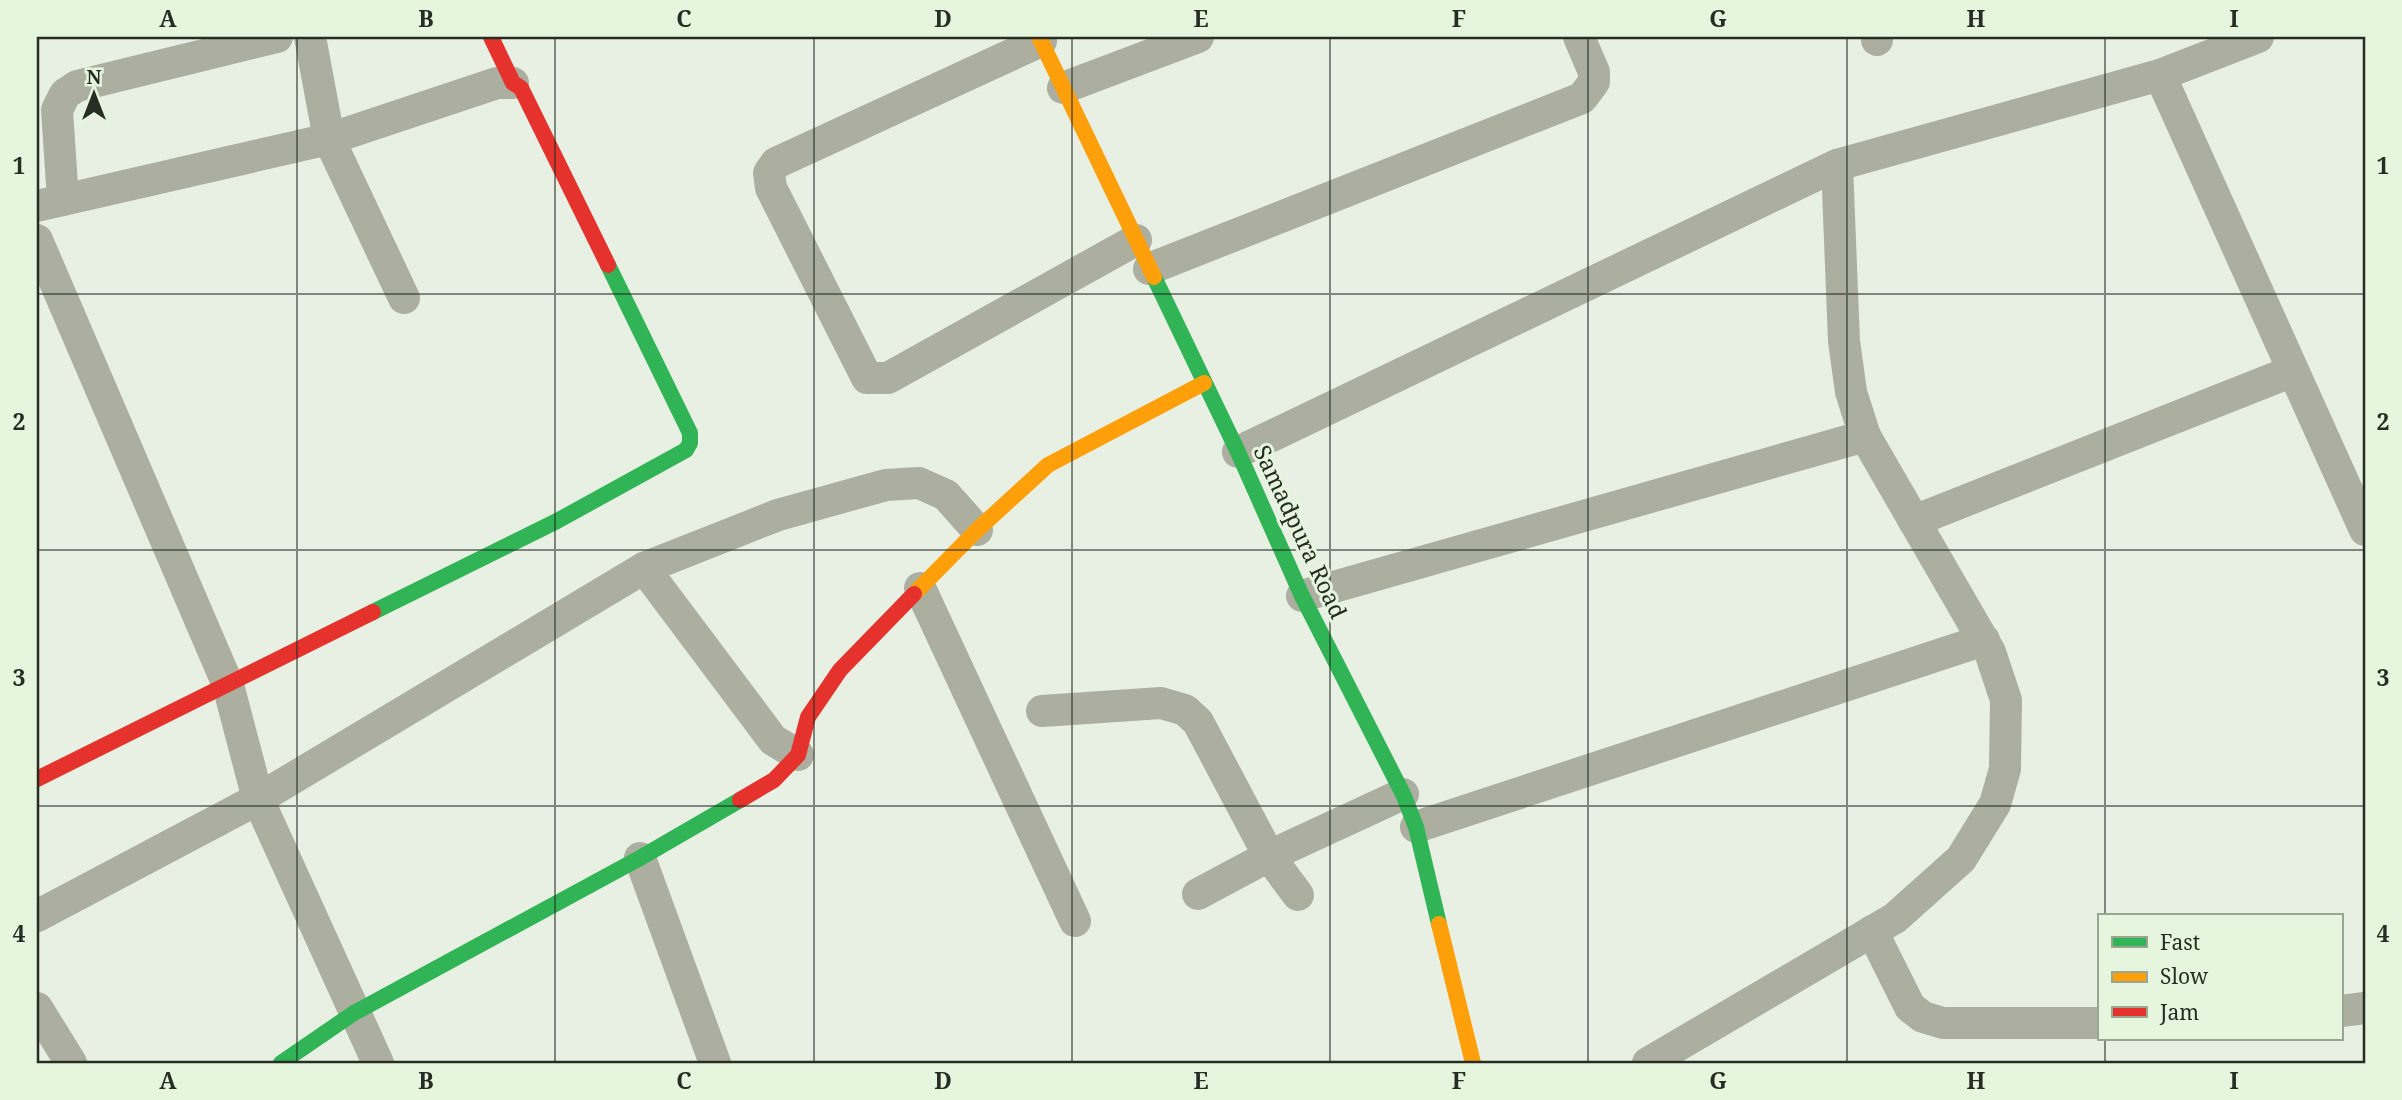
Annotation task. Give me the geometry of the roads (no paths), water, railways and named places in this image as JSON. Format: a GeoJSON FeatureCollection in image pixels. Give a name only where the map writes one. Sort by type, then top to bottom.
{"type":"FeatureCollection","features":[{"type":"Feature","properties":{"kind":"street"},"geometry":{"type":"LineString","coordinates":[[37,779],[557,521],[686,450],[690,443],[690,433],[521,88],[513,83],[497,83],[329,139],[50,203],[57,110],[65,94],[77,86],[277,37]]}},
{"type":"Feature","properties":{"kind":"street"},"geometry":{"type":"LineString","coordinates":[[310,37],[329,139],[404,298]]}},
{"type":"Feature","properties":{"kind":"street"},"geometry":{"type":"LineString","coordinates":[[491,37],[513,83]]}},
{"type":"Feature","properties":{"kind":"street"},"geometry":{"type":"LineString","coordinates":[[1063,88],[1198,37]]}},
{"type":"Feature","properties":{"kind":"street"},"geometry":{"type":"LineString","coordinates":[[1149,269],[1583,98],[1594,82],[1594,72],[1579,37]]}},
{"type":"Feature","properties":{"kind":"street"},"geometry":{"type":"LineString","coordinates":[[1238,452],[1837,165],[2160,75],[2190,49],[2258,37]]}},
{"type":"Feature","properties":{"kind":"street"},"geometry":{"type":"LineString","coordinates":[[1040,39],[776,163],[769,173],[771,188],[867,378],[876,380],[888,378],[1136,240]]}},
{"type":"Feature","properties":{"kind":"street","name":"Samadpura Road"},"geometry":{"type":"LineString","coordinates":[[1040,39],[1238,452],[1302,596],[1403,793],[1416,827],[1473,1063]]}},
{"type":"Feature","properties":{"kind":"street"},"geometry":{"type":"LineString","coordinates":[[2160,75],[2365,530]]}},
{"type":"Feature","properties":{"kind":"street"},"geometry":{"type":"LineString","coordinates":[[1648,1063],[1895,918],[1961,859],[1996,804],[2005,769],[2006,700],[1990,652],[1865,436],[1851,392],[1844,341],[1837,165]]}},
{"type":"Feature","properties":{"kind":"street"},"geometry":{"type":"LineString","coordinates":[[37,240],[228,685],[258,799],[378,1063]]}},
{"type":"Feature","properties":{"kind":"street"},"geometry":{"type":"LineString","coordinates":[[1914,521],[2293,370]]}},
{"type":"Feature","properties":{"kind":"street"},"geometry":{"type":"LineString","coordinates":[[281,1063],[354,1013],[640,858],[774,780],[798,755],[808,717],[840,670],[977,530],[1048,465],[1204,383]]}},
{"type":"Feature","properties":{"kind":"street"},"geometry":{"type":"LineString","coordinates":[[1302,596],[1865,436]]}},
{"type":"Feature","properties":{"kind":"street"},"geometry":{"type":"LineString","coordinates":[[37,916],[258,799],[644,568],[778,515],[886,485],[919,483],[946,495],[977,530]]}},
{"type":"Feature","properties":{"kind":"street"},"geometry":{"type":"LineString","coordinates":[[644,568],[773,740],[798,755]]}},
{"type":"Feature","properties":{"kind":"street"},"geometry":{"type":"LineString","coordinates":[[920,588],[1075,921]]}},
{"type":"Feature","properties":{"kind":"street"},"geometry":{"type":"LineString","coordinates":[[1416,827],[1983,640]]}},
{"type":"Feature","properties":{"kind":"street"},"geometry":{"type":"LineString","coordinates":[[1042,711],[1161,703],[1185,710],[1198,722],[1269,856],[1298,895]]}},
{"type":"Feature","properties":{"kind":"street"},"geometry":{"type":"LineString","coordinates":[[1198,894],[1269,856],[1403,793]]}},
{"type":"Feature","properties":{"kind":"street"},"geometry":{"type":"LineString","coordinates":[[640,858],[715,1063]]}},
{"type":"Feature","properties":{"kind":"street"},"geometry":{"type":"LineString","coordinates":[[1872,931],[1910,1007],[1923,1017],[1943,1023],[2098,1023]]}},
{"type":"Feature","properties":{"kind":"street"},"geometry":{"type":"LineString","coordinates":[[37,1008],[71,1063]]}},
{"type":"Feature","properties":{"kind":"street"},"geometry":{"type":"LineString","coordinates":[[2342,1011],[2365,1008]]}}]}
